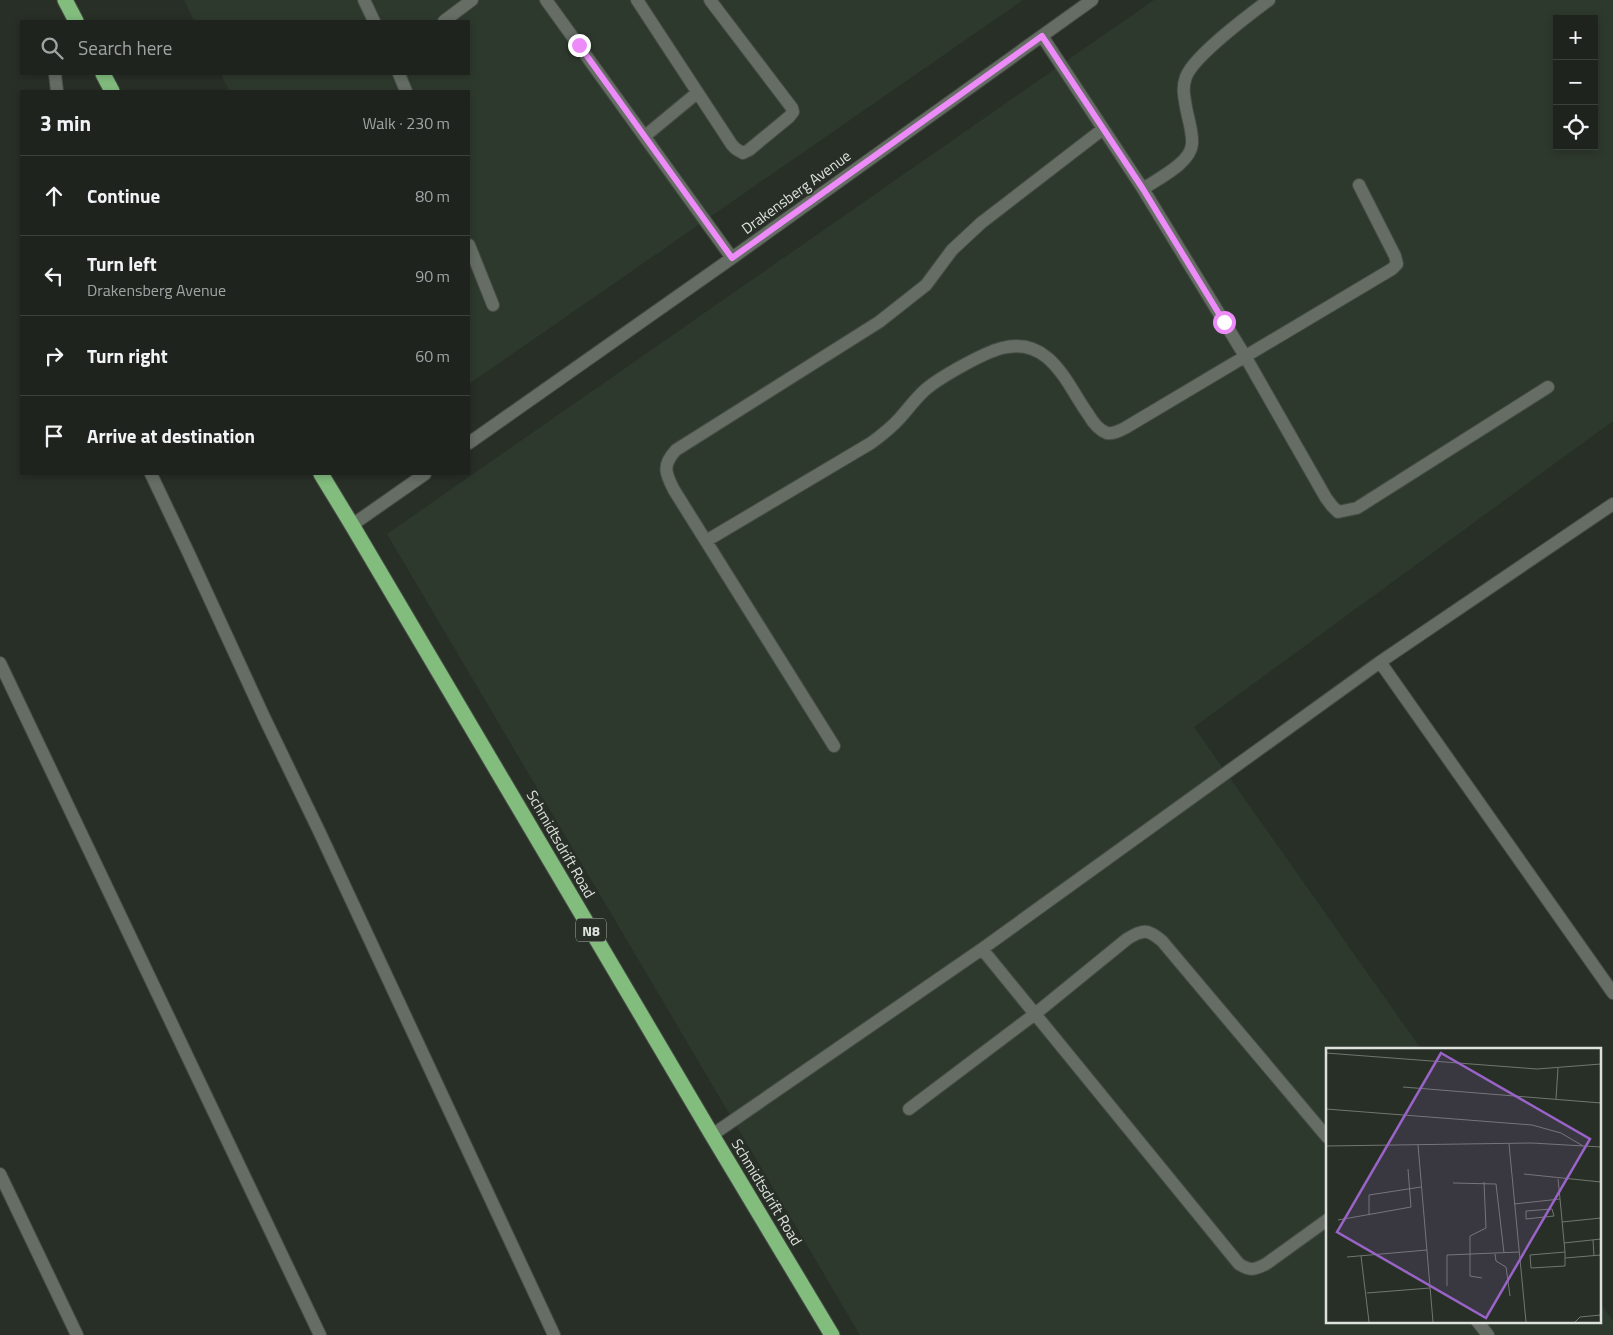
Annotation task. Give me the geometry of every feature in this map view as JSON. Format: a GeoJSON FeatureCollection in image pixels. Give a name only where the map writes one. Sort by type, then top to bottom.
{"type":"FeatureCollection","features":[{"type":"Feature","properties":{"kind":"highway"},"geometry":{"type":"LineString","coordinates":[[65,0],[73,20]]}},
{"type":"Feature","properties":{"kind":"highway"},"geometry":{"type":"LineString","coordinates":[[104,75],[111,90]]}},
{"type":"Feature","properties":{"kind":"highway","name":"Schmidtsdrift Road"},"geometry":{"type":"LineString","coordinates":[[321,475],[352,524],[832,1335]]}},
{"type":"Feature","properties":{"kind":"street"},"geometry":{"type":"LineString","coordinates":[[364,0],[374,20]]}},
{"type":"Feature","properties":{"kind":"street"},"geometry":{"type":"LineString","coordinates":[[445,20],[472,0]]}},
{"type":"Feature","properties":{"kind":"street"},"geometry":{"type":"LineString","coordinates":[[546,0],[732,258]]}},
{"type":"Feature","properties":{"kind":"street"},"geometry":{"type":"LineString","coordinates":[[637,0],[732,145],[743,153],[789,118],[793,112],[791,105],[710,0]]}},
{"type":"Feature","properties":{"kind":"street","name":"Drakensberg Avenue"},"geometry":{"type":"LineString","coordinates":[[470,442],[732,258],[1092,0]]}},
{"type":"Feature","properties":{"kind":"street"},"geometry":{"type":"LineString","coordinates":[[1143,189],[1181,163],[1190,153],[1192,137],[1183,93],[1186,75],[1202,55],[1269,0]]}},
{"type":"Feature","properties":{"kind":"street"},"geometry":{"type":"LineString","coordinates":[[1042,36],[1143,189],[1245,356],[1326,498],[1338,512],[1357,508],[1548,387]]}},
{"type":"Feature","properties":{"kind":"street"},"geometry":{"type":"LineString","coordinates":[[55,75],[57,90]]}},
{"type":"Feature","properties":{"kind":"street"},"geometry":{"type":"LineString","coordinates":[[399,75],[406,90]]}},
{"type":"Feature","properties":{"kind":"street"},"geometry":{"type":"LineString","coordinates":[[645,136],[697,94]]}},
{"type":"Feature","properties":{"kind":"street"},"geometry":{"type":"LineString","coordinates":[[834,746],[668,477],[666,468],[669,458],[676,450],[878,322],[926,284],[952,250],[981,223],[1103,129]]}},
{"type":"Feature","properties":{"kind":"street"},"geometry":{"type":"LineString","coordinates":[[706,541],[871,443],[887,432],[924,390],[939,379],[990,352],[1017,346],[1034,350],[1048,357],[1059,368],[1095,425],[1106,433],[1117,432],[1125,428],[1385,273],[1397,264],[1395,256],[1359,185]]}},
{"type":"Feature","properties":{"kind":"street"},"geometry":{"type":"LineString","coordinates":[[470,248],[493,305]]}},
{"type":"Feature","properties":{"kind":"street"},"geometry":{"type":"LineString","coordinates":[[151,475],[554,1335]]}},
{"type":"Feature","properties":{"kind":"street"},"geometry":{"type":"LineString","coordinates":[[352,524],[423,475]]}},
{"type":"Feature","properties":{"kind":"street"},"geometry":{"type":"LineString","coordinates":[[712,1135],[982,949],[1380,662],[1613,504]]}},
{"type":"Feature","properties":{"kind":"street"},"geometry":{"type":"LineString","coordinates":[[1380,662],[1613,993]]}},
{"type":"Feature","properties":{"kind":"street"},"geometry":{"type":"LineString","coordinates":[[0,663],[320,1335]]}},
{"type":"Feature","properties":{"kind":"street"},"geometry":{"type":"LineString","coordinates":[[909,1109],[1035,1014],[1127,939],[1145,931],[1154,934],[1162,941],[1326,1135]]}},
{"type":"Feature","properties":{"kind":"street"},"geometry":{"type":"LineString","coordinates":[[982,949],[1239,1264],[1247,1270],[1266,1264],[1326,1221]]}},
{"type":"Feature","properties":{"kind":"street"},"geometry":{"type":"LineString","coordinates":[[0,1174],[77,1335]]}},
{"type":"Feature","properties":{"kind":"street"},"geometry":{"type":"LineString","coordinates":[[1478,1322],[1488,1335]]}},
{"type":"Feature","properties":{"kind":"shaded area"},"geometry":{"type":"Polygon","coordinates":[[[184,0],[1023,0],[470,383],[470,90],[229,90],[221,75],[470,75],[470,20],[194,20],[184,0]]]}},
{"type":"Feature","properties":{"kind":"shaded area"},"geometry":{"type":"Polygon","coordinates":[[[1154,0],[1613,0],[1613,421],[1194,727],[1420,1048],[1326,1048],[1326,1322],[1600,1322],[1600,1303],[1613,1321],[1613,1335],[860,1335],[387,534],[1154,0]]]}},
{"type":"Feature","properties":{"kind":"route"},"geometry":{"type":"LineString","coordinates":[[579,45],[732,258],[1042,36],[1143,189],[1224,322]]}}]}
